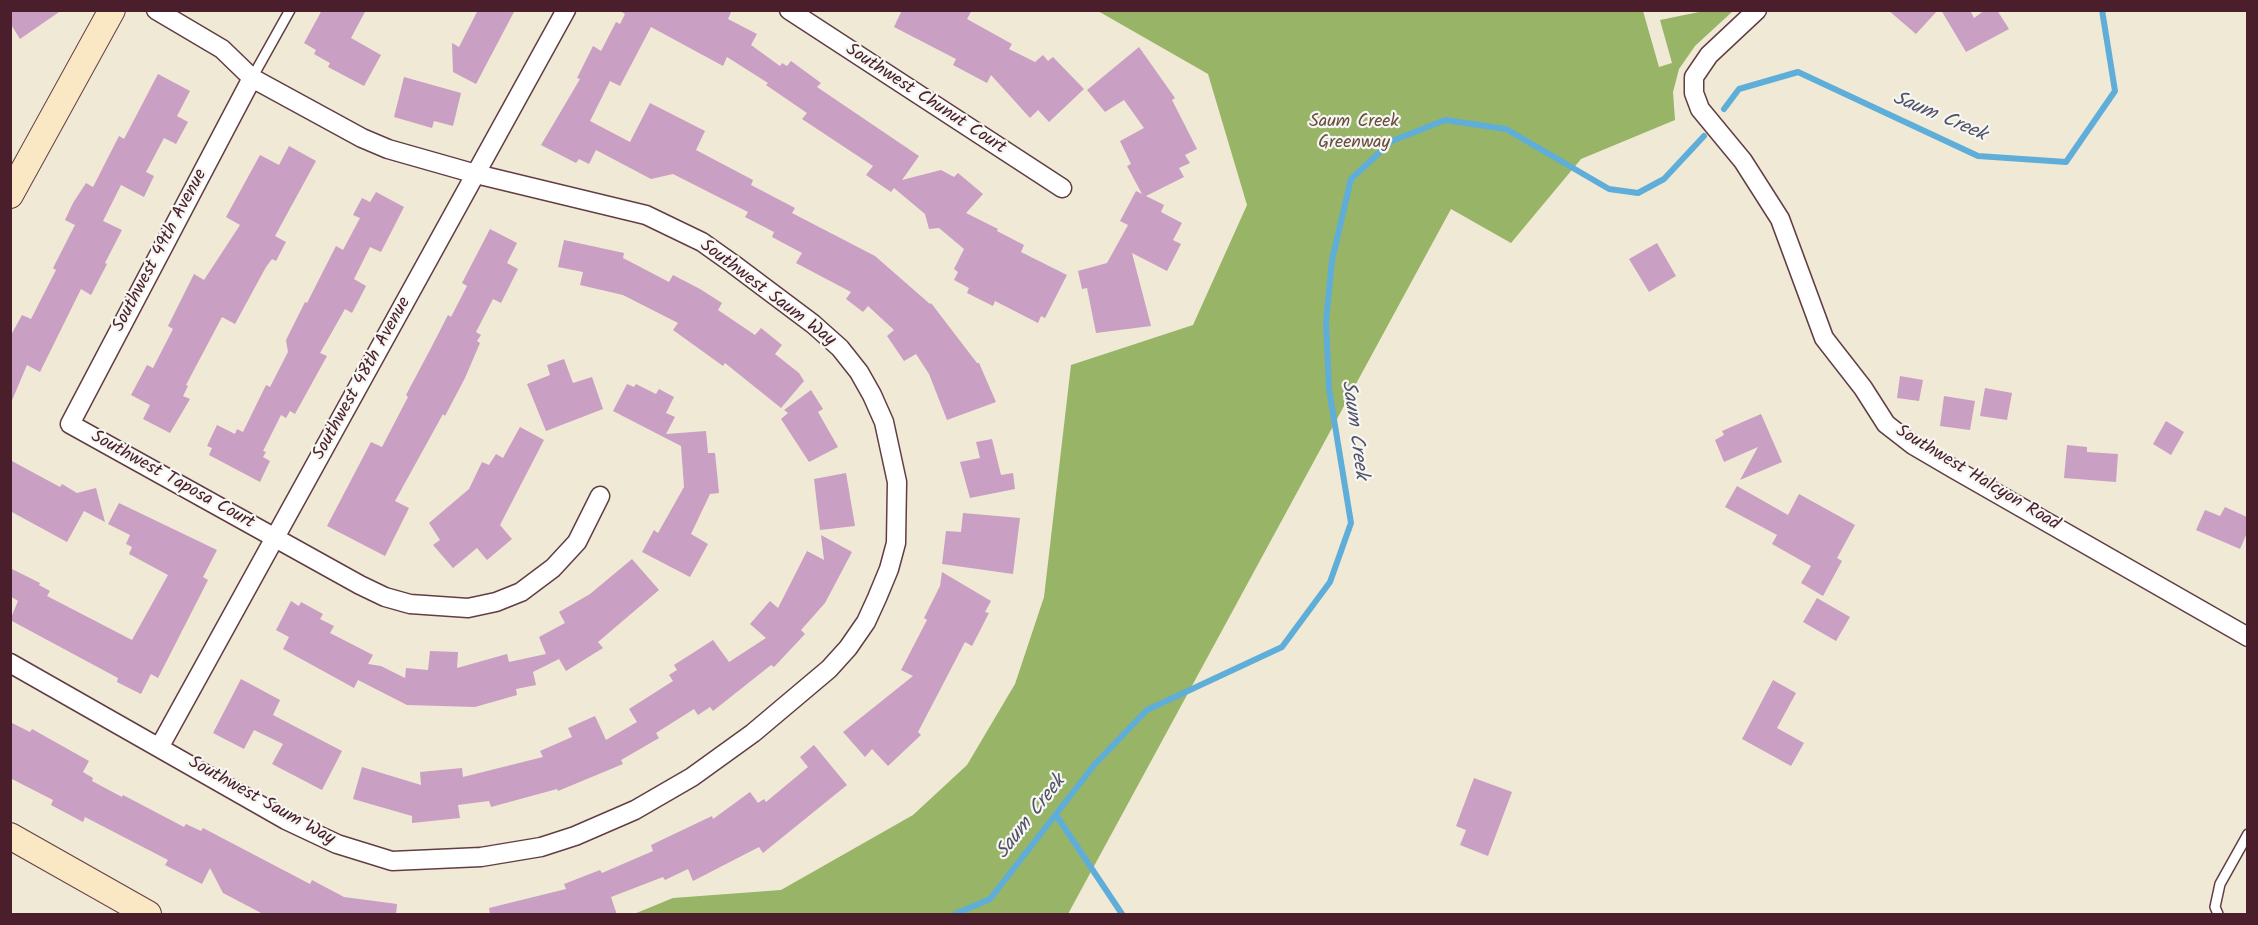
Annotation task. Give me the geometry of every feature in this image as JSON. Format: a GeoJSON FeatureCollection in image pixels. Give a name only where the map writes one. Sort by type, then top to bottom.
{"type":"FeatureCollection","features":[{"type":"Feature","properties":{"kind":"street"},"geometry":{"type":"LineString","coordinates":[[10,195],[112,10]]}},
{"type":"Feature","properties":{"kind":"street","name":"Southwest Saum Way"},"geometry":{"type":"LineString","coordinates":[[10,663],[160,746],[286,820],[337,844],[392,861],[481,857],[540,847],[575,836],[635,810],[692,777],[753,733],[829,669],[848,648],[866,622],[889,569],[896,543],[897,482],[884,422],[859,372],[840,348],[813,324],[733,264],[702,242],[646,215],[476,174],[388,149],[362,138],[252,78],[222,49],[156,10]]}},
{"type":"Feature","properties":{"kind":"street","name":"Southwest 48th Avenue"},"geometry":{"type":"LineString","coordinates":[[160,746],[566,10]]}},
{"type":"Feature","properties":{"kind":"street","name":"Southwest Chunut Court"},"geometry":{"type":"LineString","coordinates":[[789,10],[1062,188]]}},
{"type":"Feature","properties":{"kind":"street","name":"Southwest Halcyon Road"},"geometry":{"type":"LineString","coordinates":[[1757,10],[1709,55],[1694,77],[1694,93],[1700,110],[1743,161],[1780,219],[1824,338],[1863,388],[1886,424],[1913,445],[2247,637]]}},
{"type":"Feature","properties":{"kind":"street","name":"Southwest 49th Avenue"},"geometry":{"type":"LineString","coordinates":[[70,424],[252,78]]}},
{"type":"Feature","properties":{"kind":"street","name":"Southwest Taposa Court"},"geometry":{"type":"LineString","coordinates":[[70,424],[275,539],[385,597],[410,604],[468,608],[496,602],[521,592],[553,567],[577,542],[600,496]]}},
{"type":"Feature","properties":{"kind":"street"},"geometry":{"type":"LineString","coordinates":[[10,836],[148,915]]}},
{"type":"Feature","properties":{"kind":"lane"},"geometry":{"type":"LineString","coordinates":[[252,78],[290,10]]}},
{"type":"Feature","properties":{"kind":"lane"},"geometry":{"type":"LineString","coordinates":[[2218,915],[2214,907],[2220,884],[2247,834]]}},
{"type":"Feature","properties":{"kind":"green space","name":"Saum Creek Greenway"},"geometry":{"type":"Polygon","coordinates":[[[1098,11],[1643,11],[1659,67],[1672,63],[1660,20],[1704,11],[1733,11],[1695,46],[1679,69],[1673,92],[1675,120],[1581,159],[1511,243],[1451,209],[1068,914],[634,914],[673,898],[781,890],[913,815],[967,765],[1015,684],[1044,597],[1071,365],[1193,325],[1247,205],[1208,74],[1098,11]]]}},
{"type":"Feature","properties":{"kind":"building"},"geometry":{"type":"Polygon","coordinates":[[[10,10],[62,10],[20,39],[10,23],[10,10]]]}},
{"type":"Feature","properties":{"kind":"building"},"geometry":{"type":"Polygon","coordinates":[[[322,10],[366,10],[351,38],[381,55],[364,86],[328,67],[330,63],[314,54],[316,50],[304,43],[322,10]]]}},
{"type":"Feature","properties":{"kind":"building"},"geometry":{"type":"Polygon","coordinates":[[[478,10],[515,10],[476,84],[453,72],[452,43],[459,47],[478,10]]]}},
{"type":"Feature","properties":{"kind":"building"},"geometry":{"type":"Polygon","coordinates":[[[619,10],[732,10],[728,19],[757,34],[751,45],[780,66],[782,63],[787,66],[791,61],[821,83],[817,87],[919,156],[902,180],[941,170],[954,177],[958,173],[983,194],[966,213],[1024,245],[1021,252],[1067,275],[1045,318],[1041,316],[1038,323],[995,301],[993,306],[967,293],[969,288],[954,280],[958,272],[954,269],[964,249],[939,228],[929,229],[925,214],[894,188],[891,192],[866,175],[873,166],[802,119],[807,113],[766,85],[768,83],[727,57],[723,66],[651,27],[620,86],[610,81],[590,121],[630,142],[650,103],[705,131],[696,150],[753,180],[751,185],[795,208],[792,213],[875,256],[931,303],[979,363],[996,402],[947,420],[929,374],[916,354],[904,361],[887,336],[894,330],[868,306],[863,312],[846,299],[851,292],[796,263],[802,253],[772,237],[774,232],[745,217],[748,212],[673,174],[651,179],[596,150],[589,164],[579,159],[576,163],[541,145],[580,79],[577,78],[593,46],[601,51],[616,22],[620,24],[625,14],[619,10]]]}},
{"type":"Feature","properties":{"kind":"building"},"geometry":{"type":"Polygon","coordinates":[[[902,10],[972,10],[967,19],[1012,44],[1009,49],[1035,62],[1043,55],[1048,61],[1053,57],[1084,89],[1049,122],[1038,110],[1030,118],[991,75],[987,83],[953,65],[956,59],[894,27],[902,10]]]}},
{"type":"Feature","properties":{"kind":"building"},"geometry":{"type":"Polygon","coordinates":[[[1888,10],[1938,10],[1916,34],[1888,10]]]}},
{"type":"Feature","properties":{"kind":"building"},"geometry":{"type":"Polygon","coordinates":[[[1941,10],[1970,10],[1974,18],[1985,10],[1997,10],[2009,29],[1966,52],[1941,10]]]}},
{"type":"Feature","properties":{"kind":"building"},"geometry":{"type":"Polygon","coordinates":[[[1139,47],[1175,98],[1172,100],[1197,149],[1185,155],[1190,163],[1179,168],[1184,177],[1146,196],[1164,205],[1161,212],[1182,223],[1173,240],[1181,244],[1167,271],[1132,253],[1151,326],[1096,333],[1087,288],[1082,289],[1078,271],[1107,263],[1128,225],[1120,221],[1136,191],[1142,194],[1127,166],[1131,164],[1120,141],[1144,128],[1124,100],[1105,112],[1087,90],[1139,47]]]}},
{"type":"Feature","properties":{"kind":"building"},"geometry":{"type":"Polygon","coordinates":[[[158,74],[190,91],[177,116],[188,122],[176,144],[164,138],[146,172],[154,176],[144,197],[121,185],[103,221],[122,230],[105,263],[107,264],[91,295],[81,289],[40,372],[27,365],[10,405],[10,337],[22,315],[31,319],[56,270],[53,268],[75,225],[65,220],[73,203],[86,183],[93,187],[119,136],[124,139],[158,74]]]}},
{"type":"Feature","properties":{"kind":"building"},"geometry":{"type":"Polygon","coordinates":[[[404,77],[461,93],[453,126],[434,121],[432,128],[394,117],[404,77]]]}},
{"type":"Feature","properties":{"kind":"building"},"geometry":{"type":"Polygon","coordinates":[[[289,146],[316,161],[275,236],[286,242],[276,261],[272,259],[266,267],[235,324],[222,317],[186,385],[188,386],[183,396],[190,399],[170,433],[143,419],[150,405],[131,395],[147,365],[153,368],[173,329],[168,326],[194,274],[204,280],[240,225],[226,217],[260,155],[279,165],[289,146]]]}},
{"type":"Feature","properties":{"kind":"building"},"geometry":{"type":"Polygon","coordinates":[[[376,192],[404,207],[381,252],[370,247],[354,279],[366,286],[352,313],[345,309],[320,353],[327,356],[295,414],[290,411],[286,418],[281,415],[263,451],[266,452],[263,457],[270,461],[260,482],[209,455],[212,448],[207,446],[217,425],[235,434],[237,429],[243,432],[266,385],[270,387],[288,352],[286,340],[305,302],[307,303],[336,246],[343,250],[360,218],[353,215],[362,198],[370,202],[376,192]]]}},
{"type":"Feature","properties":{"kind":"building"},"geometry":{"type":"Polygon","coordinates":[[[490,229],[517,243],[507,263],[518,269],[501,303],[493,299],[476,332],[481,335],[477,341],[480,343],[465,378],[395,501],[409,508],[385,556],[327,526],[371,442],[382,447],[448,315],[451,317],[467,286],[462,283],[490,229]]]}},
{"type":"Feature","properties":{"kind":"building"},"geometry":{"type":"Polygon","coordinates":[[[564,240],[624,253],[623,258],[669,282],[673,275],[700,289],[722,303],[718,310],[755,335],[761,328],[782,345],[775,354],[799,373],[804,381],[781,408],[725,363],[723,366],[673,330],[678,323],[623,295],[580,285],[583,272],[558,267],[564,240]]]}},
{"type":"Feature","properties":{"kind":"building"},"geometry":{"type":"Polygon","coordinates":[[[1657,243],[1676,276],[1649,292],[1629,259],[1657,243]]]}},
{"type":"Feature","properties":{"kind":"building"},"geometry":{"type":"Polygon","coordinates":[[[564,359],[573,383],[592,377],[603,409],[546,431],[527,384],[550,375],[547,365],[564,359]]]}},
{"type":"Feature","properties":{"kind":"building"},"geometry":{"type":"Polygon","coordinates":[[[1900,376],[1923,380],[1919,401],[1897,398],[1900,376]]]}},
{"type":"Feature","properties":{"kind":"building"},"geometry":{"type":"Polygon","coordinates":[[[627,384],[634,387],[636,384],[656,394],[659,389],[674,397],[666,413],[675,417],[666,434],[706,431],[708,453],[715,453],[719,493],[710,494],[691,534],[708,544],[690,577],[642,552],[654,530],[658,533],[684,487],[681,446],[613,411],[627,384]]]}},
{"type":"Feature","properties":{"kind":"building"},"geometry":{"type":"Polygon","coordinates":[[[1985,388],[2012,393],[2007,420],[1980,416],[1985,388]]]}},
{"type":"Feature","properties":{"kind":"building"},"geometry":{"type":"Polygon","coordinates":[[[811,390],[823,409],[818,412],[838,447],[809,462],[781,419],[788,413],[784,410],[811,390]]]}},
{"type":"Feature","properties":{"kind":"building"},"geometry":{"type":"Polygon","coordinates":[[[1944,396],[1975,401],[1970,430],[1940,426],[1944,396]]]}},
{"type":"Feature","properties":{"kind":"building"},"geometry":{"type":"Polygon","coordinates":[[[1761,414],[1782,462],[1740,480],[1758,447],[1724,462],[1715,440],[1724,435],[1722,431],[1761,414]]]}},
{"type":"Feature","properties":{"kind":"building"},"geometry":{"type":"Polygon","coordinates":[[[2166,421],[2184,432],[2171,455],[2153,444],[2166,421]]]}},
{"type":"Feature","properties":{"kind":"building"},"geometry":{"type":"Polygon","coordinates":[[[520,427],[544,440],[500,525],[512,539],[487,560],[477,548],[453,568],[433,545],[440,540],[429,523],[469,489],[482,462],[489,465],[496,454],[503,458],[520,427]]]}},
{"type":"Feature","properties":{"kind":"building"},"geometry":{"type":"Polygon","coordinates":[[[992,439],[1001,475],[1013,473],[1015,489],[970,498],[960,462],[980,458],[976,442],[992,439]]]}},
{"type":"Feature","properties":{"kind":"building"},"geometry":{"type":"Polygon","coordinates":[[[2067,445],[2087,447],[2087,452],[2118,454],[2116,482],[2064,478],[2067,445]]]}},
{"type":"Feature","properties":{"kind":"building"},"geometry":{"type":"Polygon","coordinates":[[[10,460],[60,487],[62,484],[77,493],[96,488],[105,522],[84,511],[67,542],[10,511],[10,460]]]}},
{"type":"Feature","properties":{"kind":"building"},"geometry":{"type":"Polygon","coordinates":[[[846,473],[855,526],[820,530],[814,479],[846,473]]]}},
{"type":"Feature","properties":{"kind":"building"},"geometry":{"type":"Polygon","coordinates":[[[1737,486],[1788,515],[1799,494],[1855,525],[1837,558],[1842,561],[1823,596],[1801,583],[1811,566],[1772,544],[1777,535],[1725,507],[1737,486]]]}},
{"type":"Feature","properties":{"kind":"building"},"geometry":{"type":"Polygon","coordinates":[[[119,503],[217,550],[203,577],[208,580],[158,678],[151,674],[141,694],[117,682],[118,678],[10,620],[18,601],[10,596],[10,568],[40,583],[39,585],[50,591],[47,596],[132,640],[168,575],[129,554],[132,547],[126,544],[130,535],[108,524],[119,503]]]}},
{"type":"Feature","properties":{"kind":"building"},"geometry":{"type":"Polygon","coordinates":[[[2225,507],[2247,517],[2247,533],[2240,549],[2196,530],[2205,510],[2220,516],[2225,507]]]}},
{"type":"Feature","properties":{"kind":"building"},"geometry":{"type":"Polygon","coordinates":[[[963,513],[1020,518],[1013,574],[942,564],[946,531],[961,532],[963,513]]]}},
{"type":"Feature","properties":{"kind":"building"},"geometry":{"type":"Polygon","coordinates":[[[821,535],[852,552],[825,603],[801,630],[805,634],[774,667],[771,665],[713,711],[710,707],[698,715],[694,709],[656,733],[659,738],[621,760],[623,764],[558,791],[557,789],[491,807],[489,801],[458,805],[460,818],[412,823],[412,816],[353,799],[362,767],[421,785],[420,772],[462,768],[463,777],[543,757],[540,751],[572,737],[568,728],[595,716],[606,740],[637,722],[629,709],[673,681],[669,675],[677,670],[674,665],[713,640],[729,662],[766,638],[750,624],[770,601],[778,608],[807,551],[824,560],[821,535]]]}},
{"type":"Feature","properties":{"kind":"building"},"geometry":{"type":"Polygon","coordinates":[[[632,559],[659,590],[598,642],[603,648],[566,671],[559,659],[533,672],[536,685],[516,689],[517,695],[475,707],[407,705],[358,680],[354,688],[283,649],[289,637],[276,630],[291,601],[299,606],[301,602],[323,614],[320,619],[334,626],[330,633],[373,655],[368,664],[381,666],[405,678],[406,668],[428,670],[430,651],[458,652],[457,668],[507,654],[509,662],[546,654],[539,637],[565,623],[559,612],[590,594],[632,559]]]}},
{"type":"Feature","properties":{"kind":"building"},"geometry":{"type":"Polygon","coordinates":[[[942,572],[991,601],[985,612],[989,613],[972,646],[965,642],[918,732],[921,735],[888,766],[872,749],[865,757],[843,732],[913,676],[901,670],[927,620],[924,618],[940,586],[942,572]]]}},
{"type":"Feature","properties":{"kind":"building"},"geometry":{"type":"Polygon","coordinates":[[[1817,598],[1850,617],[1836,641],[1803,622],[1817,598]]]}},
{"type":"Feature","properties":{"kind":"building"},"geometry":{"type":"Polygon","coordinates":[[[241,679],[280,700],[273,715],[342,751],[322,790],[272,764],[283,744],[254,730],[244,749],[213,733],[241,679]]]}},
{"type":"Feature","properties":{"kind":"building"},"geometry":{"type":"Polygon","coordinates":[[[1773,680],[1796,693],[1777,728],[1804,743],[1791,766],[1742,739],[1773,680]]]}},
{"type":"Feature","properties":{"kind":"building"},"geometry":{"type":"Polygon","coordinates":[[[10,722],[30,732],[32,729],[89,761],[83,772],[93,778],[92,781],[122,797],[123,795],[184,827],[186,824],[201,831],[203,828],[310,884],[312,880],[344,897],[397,904],[396,915],[265,915],[223,893],[210,868],[202,884],[165,865],[168,860],[85,817],[83,822],[51,805],[53,800],[10,778],[10,722]]]}},
{"type":"Feature","properties":{"kind":"building"},"geometry":{"type":"Polygon","coordinates":[[[814,745],[847,785],[763,853],[759,847],[693,881],[688,869],[665,880],[663,877],[611,897],[617,915],[490,915],[489,908],[566,889],[564,884],[600,870],[602,873],[653,851],[651,845],[712,816],[713,819],[750,792],[758,803],[764,799],[766,802],[808,767],[800,757],[814,745]]]}},
{"type":"Feature","properties":{"kind":"building"},"geometry":{"type":"Polygon","coordinates":[[[1474,778],[1512,792],[1488,856],[1460,845],[1466,830],[1456,826],[1474,778]]]}},
{"type":"Feature","properties":{"kind":"waterway","name":"Saum Creek"},"geometry":{"type":"LineString","coordinates":[[1724,109],[1739,89],[1798,72],[1978,156],[2066,162],[2115,91],[2102,10]]}},
{"type":"Feature","properties":{"kind":"waterway","name":"Saum Creek"},"geometry":{"type":"LineString","coordinates":[[955,914],[990,899],[1095,764],[1147,710],[1282,647],[1330,582],[1351,523],[1329,389],[1326,322],[1332,260],[1351,179],[1392,141],[1445,120],[1506,129],[1609,189],[1638,193],[1664,179],[1704,136]]}},
{"type":"Feature","properties":{"kind":"waterway"},"geometry":{"type":"LineString","coordinates":[[1056,815],[1122,914]]}}]}
